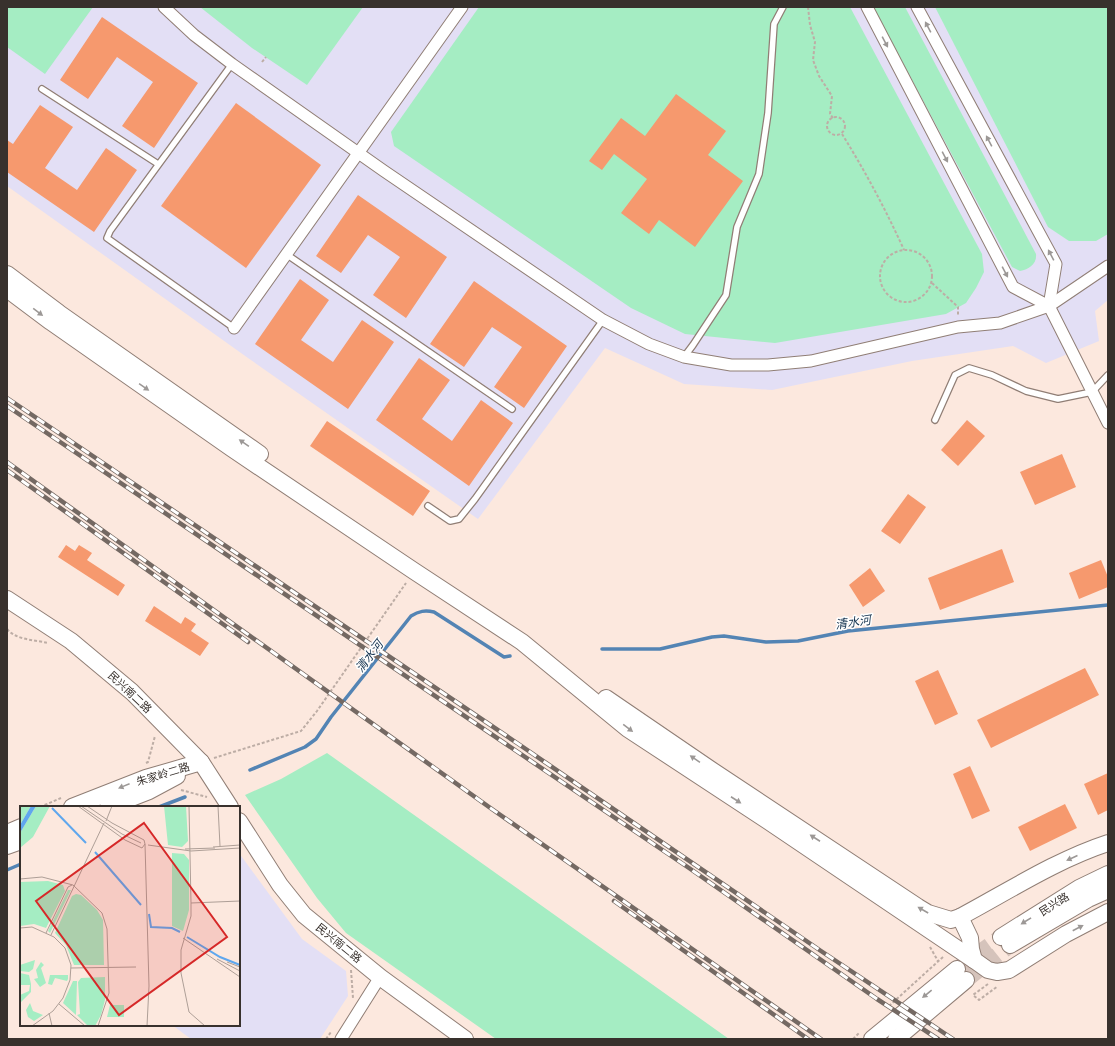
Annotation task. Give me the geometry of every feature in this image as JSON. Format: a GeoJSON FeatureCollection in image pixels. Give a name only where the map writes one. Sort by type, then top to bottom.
{"type":"FeatureCollection","features":[{"type":"Feature","properties":{"kind":"street"},"geometry":{"type":"LineString","coordinates":[[164,7],[194,35],[232,64],[358,153],[603,320],[650,344],[684,357],[731,365],[768,366],[811,361],[958,327],[1000,323],[1048,306],[1108,266]]}},
{"type":"Feature","properties":{"kind":"street"},"geometry":{"type":"LineString","coordinates":[[234,328],[462,7]]}},
{"type":"Feature","properties":{"kind":"street"},"geometry":{"type":"LineString","coordinates":[[867,7],[1013,287],[1048,306],[1108,423]]}},
{"type":"Feature","properties":{"kind":"street"},"geometry":{"type":"LineString","coordinates":[[917,7],[1056,264],[1048,306]]}},
{"type":"Feature","properties":{"kind":"street"},"geometry":{"type":"LineString","coordinates":[[7,274],[65,318],[323,498],[528,635],[590,688],[928,913],[951,920],[960,917],[1058,864],[1108,843]]}},
{"type":"Feature","properties":{"kind":"street"},"geometry":{"type":"LineString","coordinates":[[7,289],[51,322],[162,400],[414,571],[522,642],[628,729],[768,821],[988,970],[997,972],[1008,970],[1066,934],[1108,912]]}},
{"type":"Feature","properties":{"kind":"street","name":"民兴南二路"},"geometry":{"type":"LineString","coordinates":[[7,599],[72,641],[132,692],[201,762],[229,806]]}},
{"type":"Feature","properties":{"kind":"street","name":"朱家岭二路"},"geometry":{"type":"LineString","coordinates":[[67,802],[201,762]]}},
{"type":"Feature","properties":{"kind":"street","name":"朱家岭二路"},"geometry":{"type":"LineString","coordinates":[[111,806],[149,791],[201,762]]}},
{"type":"Feature","properties":{"kind":"street","name":"民兴南二路"},"geometry":{"type":"LineString","coordinates":[[240,823],[280,885],[304,915],[380,977],[465,1039]]}},
{"type":"Feature","properties":{"kind":"street"},"geometry":{"type":"LineString","coordinates":[[7,833],[20,827]]}},
{"type":"Feature","properties":{"kind":"street"},"geometry":{"type":"LineString","coordinates":[[7,846],[20,841]]}},
{"type":"Feature","properties":{"kind":"street","name":"民兴路"},"geometry":{"type":"LineString","coordinates":[[1108,874],[1079,888],[1006,941],[1108,890]]}},
{"type":"Feature","properties":{"kind":"street"},"geometry":{"type":"LineString","coordinates":[[960,917],[970,938],[974,960]]}},
{"type":"Feature","properties":{"kind":"street"},"geometry":{"type":"LineString","coordinates":[[868,1034],[961,975],[896,1039]]}},
{"type":"Feature","properties":{"kind":"street"},"geometry":{"type":"LineString","coordinates":[[341,1039],[380,977]]}},
{"type":"Feature","properties":{"kind":"lane"},"geometry":{"type":"LineString","coordinates":[[684,357],[726,294],[737,227],[759,174],[768,113],[774,24],[783,7]]}},
{"type":"Feature","properties":{"kind":"lane"},"geometry":{"type":"LineString","coordinates":[[232,64],[158,164],[110,231],[107,238],[234,328]]}},
{"type":"Feature","properties":{"kind":"lane"},"geometry":{"type":"LineString","coordinates":[[42,89],[158,164]]}},
{"type":"Feature","properties":{"kind":"lane"},"geometry":{"type":"LineString","coordinates":[[286,254],[512,409]]}},
{"type":"Feature","properties":{"kind":"lane"},"geometry":{"type":"LineString","coordinates":[[428,506],[450,521],[459,519],[475,499],[603,320]]}},
{"type":"Feature","properties":{"kind":"lane"},"geometry":{"type":"LineString","coordinates":[[935,420],[955,375],[969,368],[992,376],[1026,392],[1058,399],[1092,392],[1108,375]]}},
{"type":"Feature","properties":{"kind":"path"},"geometry":{"type":"LineString","coordinates":[[808,7],[810,25],[815,42],[813,60],[819,76],[832,96],[830,114],[832,118]]}},
{"type":"Feature","properties":{"kind":"path"},"geometry":{"type":"LineString","coordinates":[[262,62],[266,57]]}},
{"type":"Feature","properties":{"kind":"path"},"geometry":{"type":"LineString","coordinates":[[832,118],[841,118],[845,123],[846,128],[839,136],[833,135],[828,131],[827,125],[832,118]]}},
{"type":"Feature","properties":{"kind":"path"},"geometry":{"type":"LineString","coordinates":[[842,134],[856,156],[904,250]]}},
{"type":"Feature","properties":{"kind":"path"},"geometry":{"type":"LineString","coordinates":[[913,250],[927,259],[932,270],[932,283],[928,291],[922,297],[905,303],[897,301],[886,293],[881,281],[880,272],[883,264],[896,252],[913,250]]}},
{"type":"Feature","properties":{"kind":"path"},"geometry":{"type":"LineString","coordinates":[[932,283],[958,307],[958,327]]}},
{"type":"Feature","properties":{"kind":"path"},"geometry":{"type":"LineString","coordinates":[[201,762],[301,731],[317,711],[414,571]]}},
{"type":"Feature","properties":{"kind":"path"},"geometry":{"type":"LineString","coordinates":[[7,629],[21,638],[51,643]]}},
{"type":"Feature","properties":{"kind":"path"},"geometry":{"type":"LineString","coordinates":[[141,765],[148,762],[155,736],[150,731]]}},
{"type":"Feature","properties":{"kind":"path"},"geometry":{"type":"LineString","coordinates":[[178,789],[210,798]]}},
{"type":"Feature","properties":{"kind":"path"},"geometry":{"type":"LineString","coordinates":[[45,806],[67,802]]}},
{"type":"Feature","properties":{"kind":"path"},"geometry":{"type":"LineString","coordinates":[[887,1008],[948,953]]}},
{"type":"Feature","properties":{"kind":"path"},"geometry":{"type":"LineString","coordinates":[[350,1003],[354,997],[351,969]]}},
{"type":"Feature","properties":{"kind":"path"},"geometry":{"type":"LineString","coordinates":[[326,1039],[334,1027]]}},
{"type":"Feature","properties":{"kind":"path"},"geometry":{"type":"LineString","coordinates":[[853,1039],[868,1034]]}},
{"type":"Feature","properties":{"kind":"shaded area"},"geometry":{"type":"Polygon","coordinates":[[[7,7],[1108,7],[1108,300],[1095,311],[1099,341],[1046,363],[1013,346],[912,361],[772,390],[684,384],[605,348],[478,519],[248,358],[7,186],[7,7]]]}},
{"type":"Feature","properties":{"kind":"shaded area"},"geometry":{"type":"Polygon","coordinates":[[[240,854],[302,939],[346,971],[348,996],[320,1039],[191,1039],[173,1026],[240,1026],[240,854]]]}},
{"type":"Feature","properties":{"kind":"green space"},"geometry":{"type":"Polygon","coordinates":[[[7,7],[93,7],[45,74],[7,47],[7,7]]]}},
{"type":"Feature","properties":{"kind":"green space"},"geometry":{"type":"Polygon","coordinates":[[[200,7],[363,7],[307,85],[252,48],[200,7]]]}},
{"type":"Feature","properties":{"kind":"green space"},"geometry":{"type":"Polygon","coordinates":[[[479,7],[850,7],[982,254],[984,272],[976,288],[966,303],[946,314],[775,343],[685,334],[631,308],[394,146],[391,132],[479,7]]]}},
{"type":"Feature","properties":{"kind":"green space"},"geometry":{"type":"Polygon","coordinates":[[[873,7],[905,7],[1036,254],[1034,263],[1026,269],[1020,271],[1012,267],[873,7]]]}},
{"type":"Feature","properties":{"kind":"green space"},"geometry":{"type":"Polygon","coordinates":[[[935,7],[1108,7],[1108,234],[1096,241],[1069,241],[1048,227],[935,7]]]}},
{"type":"Feature","properties":{"kind":"green space"},"geometry":{"type":"Polygon","coordinates":[[[327,753],[729,1039],[496,1039],[346,933],[317,898],[245,795],[281,779],[327,753]]]}},
{"type":"Feature","properties":{"kind":"building"},"geometry":{"type":"Polygon","coordinates":[[[102,17],[198,83],[154,148],[122,126],[153,82],[117,57],[88,99],[60,80],[102,17]]]}},
{"type":"Feature","properties":{"kind":"building"},"geometry":{"type":"Polygon","coordinates":[[[676,94],[726,131],[708,155],[743,181],[695,247],[659,220],[649,234],[621,213],[647,179],[614,154],[602,170],[589,161],[621,118],[645,136],[676,94]]]}},
{"type":"Feature","properties":{"kind":"building"},"geometry":{"type":"Polygon","coordinates":[[[236,103],[321,165],[246,268],[161,206],[236,103]]]}},
{"type":"Feature","properties":{"kind":"building"},"geometry":{"type":"Polygon","coordinates":[[[40,105],[73,127],[45,168],[77,190],[106,148],[137,170],[94,232],[7,172],[7,140],[13,144],[40,105]]]}},
{"type":"Feature","properties":{"kind":"building"},"geometry":{"type":"Polygon","coordinates":[[[358,195],[447,257],[406,318],[373,295],[400,257],[368,235],[341,273],[316,256],[358,195]]]}},
{"type":"Feature","properties":{"kind":"building"},"geometry":{"type":"Polygon","coordinates":[[[300,279],[329,300],[301,340],[333,362],[362,320],[394,342],[348,409],[255,344],[300,279]]]}},
{"type":"Feature","properties":{"kind":"building"},"geometry":{"type":"Polygon","coordinates":[[[474,281],[567,346],[524,408],[494,387],[522,347],[492,327],[464,367],[430,344],[474,281]]]}},
{"type":"Feature","properties":{"kind":"building"},"geometry":{"type":"Polygon","coordinates":[[[419,358],[450,380],[422,419],[452,441],[481,400],[513,423],[469,486],[376,420],[419,358]]]}},
{"type":"Feature","properties":{"kind":"building"},"geometry":{"type":"Polygon","coordinates":[[[967,420],[985,436],[958,466],[941,450],[967,420]]]}},
{"type":"Feature","properties":{"kind":"building"},"geometry":{"type":"Polygon","coordinates":[[[327,421],[430,491],[413,516],[310,446],[327,421]]]}},
{"type":"Feature","properties":{"kind":"building"},"geometry":{"type":"Polygon","coordinates":[[[1062,454],[1076,487],[1035,505],[1020,472],[1062,454]]]}},
{"type":"Feature","properties":{"kind":"building"},"geometry":{"type":"Polygon","coordinates":[[[908,494],[926,507],[900,544],[881,531],[908,494]]]}},
{"type":"Feature","properties":{"kind":"building"},"geometry":{"type":"Polygon","coordinates":[[[66,545],[75,551],[79,545],[92,553],[87,560],[125,585],[118,596],[58,557],[66,545]]]}},
{"type":"Feature","properties":{"kind":"building"},"geometry":{"type":"Polygon","coordinates":[[[1002,549],[1014,582],[940,610],[928,578],[1002,549]]]}},
{"type":"Feature","properties":{"kind":"building"},"geometry":{"type":"Polygon","coordinates":[[[1101,560],[1108,577],[1108,587],[1079,599],[1069,573],[1101,560]]]}},
{"type":"Feature","properties":{"kind":"building"},"geometry":{"type":"Polygon","coordinates":[[[870,568],[885,591],[863,607],[849,585],[870,568]]]}},
{"type":"Feature","properties":{"kind":"building"},"geometry":{"type":"Polygon","coordinates":[[[154,606],[181,624],[185,617],[196,624],[191,631],[209,643],[200,656],[145,621],[154,606]]]}},
{"type":"Feature","properties":{"kind":"building"},"geometry":{"type":"Polygon","coordinates":[[[1085,668],[1099,695],[991,748],[977,720],[1085,668]]]}},
{"type":"Feature","properties":{"kind":"building"},"geometry":{"type":"Polygon","coordinates":[[[938,670],[958,714],[935,725],[915,681],[938,670]]]}},
{"type":"Feature","properties":{"kind":"building"},"geometry":{"type":"Polygon","coordinates":[[[970,766],[990,811],[972,819],[953,774],[970,766]]]}},
{"type":"Feature","properties":{"kind":"building"},"geometry":{"type":"Polygon","coordinates":[[[1108,773],[1108,810],[1098,815],[1084,784],[1108,773]]]}},
{"type":"Feature","properties":{"kind":"building"},"geometry":{"type":"Polygon","coordinates":[[[1065,804],[1077,828],[1030,851],[1018,827],[1065,804]]]}},
{"type":"Feature","properties":{"kind":"waterway","name":"清水河"},"geometry":{"type":"LineString","coordinates":[[602,649],[660,649],[712,637],[724,636],[766,642],[798,641],[848,631],[1108,605]]}},
{"type":"Feature","properties":{"kind":"waterway","name":"清水河"},"geometry":{"type":"LineString","coordinates":[[250,770],[305,747],[316,739],[331,717],[411,616],[417,613],[422,611],[434,612],[504,657],[510,656]]}},
{"type":"Feature","properties":{"kind":"waterway","name":"清水河"},"geometry":{"type":"LineString","coordinates":[[162,806],[185,797]]}},
{"type":"Feature","properties":{"kind":"waterway","name":"清水河"},"geometry":{"type":"LineString","coordinates":[[7,870],[20,864]]}},
{"type":"Feature","properties":{"kind":"tunnel"},"geometry":{"type":"LineString","coordinates":[[957,969],[1001,937]]}},
{"type":"Feature","properties":{"kind":"tunnel"},"geometry":{"type":"LineString","coordinates":[[966,980],[1010,945]]}},
{"type":"Feature","properties":{"kind":"railway"},"geometry":{"type":"LineString","coordinates":[[7,398],[953,1039]]}},
{"type":"Feature","properties":{"kind":"railway"},"geometry":{"type":"LineString","coordinates":[[7,406],[689,868],[877,999],[938,1039]]}},
{"type":"Feature","properties":{"kind":"railway"},"geometry":{"type":"LineString","coordinates":[[7,462],[489,807],[821,1039]]}},
{"type":"Feature","properties":{"kind":"railway"},"geometry":{"type":"LineString","coordinates":[[7,470],[248,642]]}},
{"type":"Feature","properties":{"kind":"railway"},"geometry":{"type":"LineString","coordinates":[[614,901],[808,1039]]}}]}
